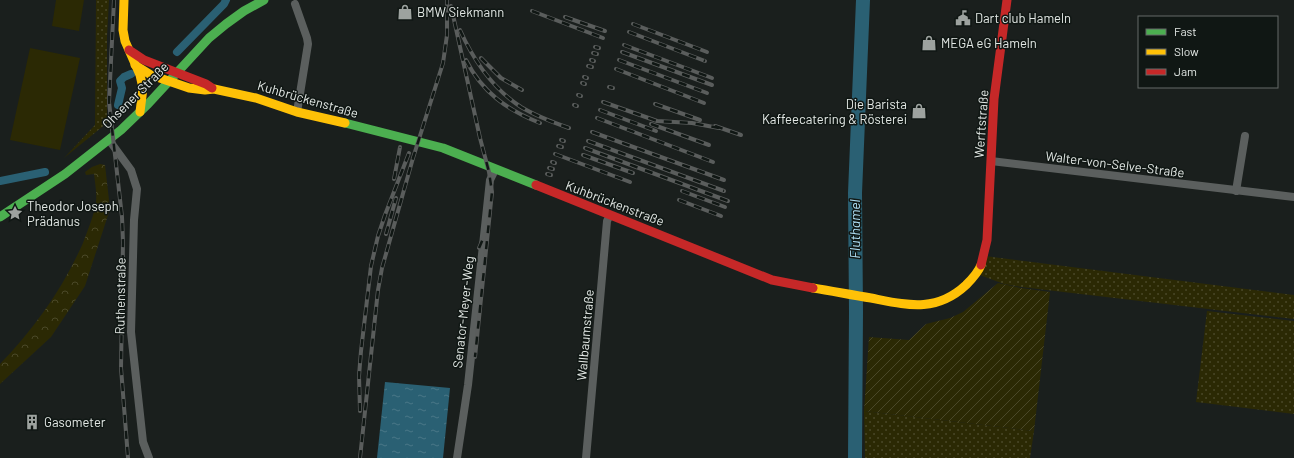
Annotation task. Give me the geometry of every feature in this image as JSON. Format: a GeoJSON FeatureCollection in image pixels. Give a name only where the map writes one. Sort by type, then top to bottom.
{"type":"FeatureCollection","features":[{"type":"Feature","properties":{"kind":"street"},"geometry":{"type":"LineString","coordinates":[[124,0],[125,42],[140,75],[143,88],[140,112]]}},
{"type":"Feature","properties":{"kind":"street","name":"Ohsener Straße"},"geometry":{"type":"LineString","coordinates":[[0,217],[29,200],[109,140],[140,112],[188,60],[224,25],[264,0]]}},
{"type":"Feature","properties":{"kind":"street","name":"Werftstraße"},"geometry":{"type":"LineString","coordinates":[[986,250],[992,131],[1007,0]]}},
{"type":"Feature","properties":{"kind":"street"},"geometry":{"type":"LineString","coordinates":[[295,4],[308,44],[297,112]]}},
{"type":"Feature","properties":{"kind":"street","name":"Kuhbrückenstraße"},"geometry":{"type":"LineString","coordinates":[[128,49],[144,60],[206,84],[214,89]]}},
{"type":"Feature","properties":{"kind":"street","name":"Kuhbrückenstraße"},"geometry":{"type":"LineString","coordinates":[[135,65],[151,75],[189,88],[204,90],[214,89],[256,98],[297,112],[443,148],[772,280],[863,298],[906,305],[924,306],[948,299],[963,288],[980,268],[986,250]]}},
{"type":"Feature","properties":{"kind":"street"},"geometry":{"type":"LineString","coordinates":[[1236,191],[1245,136]]}},
{"type":"Feature","properties":{"kind":"street","name":"Ruthenstraße"},"geometry":{"type":"LineString","coordinates":[[109,140],[131,170],[137,189],[134,220],[131,332],[143,442],[149,458]]}},
{"type":"Feature","properties":{"kind":"street","name":"Walter-von-Selve-Straße"},"geometry":{"type":"LineString","coordinates":[[991,161],[1294,197]]}},
{"type":"Feature","properties":{"kind":"street","name":"Senator-Meyer-Weg"},"geometry":{"type":"LineString","coordinates":[[457,458],[468,385],[490,187],[495,170]]}},
{"type":"Feature","properties":{"kind":"street","name":"Wallbaumstraße"},"geometry":{"type":"LineString","coordinates":[[586,458],[607,221],[610,215]]}},
{"type":"Feature","properties":{"kind":"green space"},"geometry":{"type":"Polygon","coordinates":[[[56,0],[84,0],[79,31],[52,26],[56,0]]]}},
{"type":"Feature","properties":{"kind":"green space"},"geometry":{"type":"Polygon","coordinates":[[[96,0],[109,0],[107,37],[107,123],[64,158],[95,125],[96,0]]]}},
{"type":"Feature","properties":{"kind":"green space"},"geometry":{"type":"Polygon","coordinates":[[[30,48],[80,58],[60,150],[10,140],[30,48]]]}},
{"type":"Feature","properties":{"kind":"green space"},"geometry":{"type":"Polygon","coordinates":[[[100,164],[105,165],[110,209],[85,286],[51,337],[0,384],[0,364],[25,336],[47,307],[67,276],[83,243],[95,207],[96,199],[94,174],[86,175],[85,172],[100,164]]]}},
{"type":"Feature","properties":{"kind":"green space"},"geometry":{"type":"Polygon","coordinates":[[[985,256],[1294,295],[1294,319],[1004,284],[977,274],[985,256]]]}},
{"type":"Feature","properties":{"kind":"green space"},"geometry":{"type":"Polygon","coordinates":[[[998,283],[1050,292],[1034,431],[864,411],[869,337],[909,340],[926,324],[950,318],[963,312],[998,283]]]}},
{"type":"Feature","properties":{"kind":"green space"},"geometry":{"type":"Polygon","coordinates":[[[1207,311],[1294,321],[1294,414],[1196,402],[1207,311]]]}},
{"type":"Feature","properties":{"kind":"green space"},"geometry":{"type":"Polygon","coordinates":[[[864,411],[1034,431],[1030,458],[865,458],[864,411]]]}},
{"type":"Feature","properties":{"kind":"water"},"geometry":{"type":"Polygon","coordinates":[[[385,382],[450,388],[443,458],[377,458],[385,382]]]}},
{"type":"Feature","properties":{"kind":"waterway"},"geometry":{"type":"LineString","coordinates":[[177,52],[224,4],[226,0]]}},
{"type":"Feature","properties":{"kind":"waterway","name":"Fluthamel"},"geometry":{"type":"LineString","coordinates":[[855,458],[855,193],[863,0]]}},
{"type":"Feature","properties":{"kind":"waterway"},"geometry":{"type":"LineString","coordinates":[[118,105],[122,88],[120,81],[124,77],[131,74]]}},
{"type":"Feature","properties":{"kind":"waterway"},"geometry":{"type":"LineString","coordinates":[[0,181],[45,172]]}},
{"type":"Feature","properties":{"kind":"railway"},"geometry":{"type":"LineString","coordinates":[[114,0],[109,102],[122,217],[121,368],[128,458]]}},
{"type":"Feature","properties":{"kind":"railway"},"geometry":{"type":"LineString","coordinates":[[360,458],[378,290],[382,268],[413,158],[443,63],[447,35],[447,0]]}},
{"type":"Feature","properties":{"kind":"railway"},"geometry":{"type":"LineString","coordinates":[[451,6],[489,172],[492,192],[475,357]]}},
{"type":"Feature","properties":{"kind":"railway"},"geometry":{"type":"LineString","coordinates":[[532,11],[603,38]]}},
{"type":"Feature","properties":{"kind":"railway"},"geometry":{"type":"LineString","coordinates":[[565,17],[605,31]]}},
{"type":"Feature","properties":{"kind":"railway"},"geometry":{"type":"LineString","coordinates":[[633,24],[707,52]]}},
{"type":"Feature","properties":{"kind":"railway"},"geometry":{"type":"LineString","coordinates":[[460,30],[471,52],[485,73],[511,100],[544,119],[569,128]]}},
{"type":"Feature","properties":{"kind":"railway"},"geometry":{"type":"LineString","coordinates":[[629,32],[705,61]]}},
{"type":"Feature","properties":{"kind":"railway"},"geometry":{"type":"LineString","coordinates":[[624,45],[712,78]]}},
{"type":"Feature","properties":{"kind":"railway"},"geometry":{"type":"LineString","coordinates":[[595,47],[599,48]]}},
{"type":"Feature","properties":{"kind":"railway"},"geometry":{"type":"LineString","coordinates":[[622,52],[712,85]]}},
{"type":"Feature","properties":{"kind":"railway"},"geometry":{"type":"LineString","coordinates":[[593,53],[597,54]]}},
{"type":"Feature","properties":{"kind":"railway"},"geometry":{"type":"LineString","coordinates":[[481,58],[501,78],[522,90]]}},
{"type":"Feature","properties":{"kind":"railway"},"geometry":{"type":"LineString","coordinates":[[466,60],[480,82],[497,99],[506,106],[540,123]]}},
{"type":"Feature","properties":{"kind":"railway"},"geometry":{"type":"LineString","coordinates":[[619,60],[707,93]]}},
{"type":"Feature","properties":{"kind":"railway"},"geometry":{"type":"LineString","coordinates":[[588,66],[592,67]]}},
{"type":"Feature","properties":{"kind":"railway"},"geometry":{"type":"LineString","coordinates":[[616,69],[704,103]]}},
{"type":"Feature","properties":{"kind":"railway"},"geometry":{"type":"LineString","coordinates":[[609,87],[613,88]]}},
{"type":"Feature","properties":{"kind":"railway"},"geometry":{"type":"LineString","coordinates":[[603,102],[657,121],[692,123],[719,128]]}},
{"type":"Feature","properties":{"kind":"railway"},"geometry":{"type":"LineString","coordinates":[[655,104],[700,120]]}},
{"type":"Feature","properties":{"kind":"railway"},"geometry":{"type":"LineString","coordinates":[[600,110],[656,131]]}},
{"type":"Feature","properties":{"kind":"railway"},"geometry":{"type":"LineString","coordinates":[[597,118],[713,162]]}},
{"type":"Feature","properties":{"kind":"railway"},"geometry":{"type":"LineString","coordinates":[[651,124],[709,145]]}},
{"type":"Feature","properties":{"kind":"railway"},"geometry":{"type":"LineString","coordinates":[[715,126],[741,135]]}},
{"type":"Feature","properties":{"kind":"railway"},"geometry":{"type":"LineString","coordinates":[[592,132],[724,180]]}},
{"type":"Feature","properties":{"kind":"railway"},"geometry":{"type":"LineString","coordinates":[[588,141],[724,191]]}},
{"type":"Feature","properties":{"kind":"railway"},"geometry":{"type":"LineString","coordinates":[[558,146],[562,147]]}},
{"type":"Feature","properties":{"kind":"railway"},"geometry":{"type":"LineString","coordinates":[[394,179],[400,147]]}},
{"type":"Feature","properties":{"kind":"railway"},"geometry":{"type":"LineString","coordinates":[[585,148],[728,201]]}},
{"type":"Feature","properties":{"kind":"railway"},"geometry":{"type":"LineString","coordinates":[[360,411],[359,376],[371,266],[385,215],[409,153]]}},
{"type":"Feature","properties":{"kind":"railway"},"geometry":{"type":"LineString","coordinates":[[555,154],[630,182]]}},
{"type":"Feature","properties":{"kind":"railway"},"geometry":{"type":"LineString","coordinates":[[583,155],[633,173]]}},
{"type":"Feature","properties":{"kind":"railway"},"geometry":{"type":"LineString","coordinates":[[549,168],[553,169]]}},
{"type":"Feature","properties":{"kind":"railway"},"geometry":{"type":"LineString","coordinates":[[547,174],[551,175]]}},
{"type":"Feature","properties":{"kind":"railway"},"geometry":{"type":"LineString","coordinates":[[682,191],[725,207]]}},
{"type":"Feature","properties":{"kind":"railway"},"geometry":{"type":"LineString","coordinates":[[386,234],[396,198]]}},
{"type":"Feature","properties":{"kind":"railway"},"geometry":{"type":"LineString","coordinates":[[679,200],[721,216]]}},
{"type":"Feature","properties":{"kind":"railway"},"geometry":{"type":"LineString","coordinates":[[479,248],[485,234]]}},
{"type":"Feature","properties":{"kind":"traffic: fast"},"geometry":{"type":"LineString","coordinates":[[0,217],[65,174],[121,130],[148,104],[209,38],[244,11],[264,0]]}},
{"type":"Feature","properties":{"kind":"traffic: fast"},"geometry":{"type":"LineString","coordinates":[[345,123],[443,148],[536,185]]}},
{"type":"Feature","properties":{"kind":"traffic: slow"},"geometry":{"type":"LineString","coordinates":[[124,0],[123,30],[125,41],[140,75],[143,88],[140,112]]}},
{"type":"Feature","properties":{"kind":"traffic: slow"},"geometry":{"type":"LineString","coordinates":[[135,65],[151,75],[189,88],[205,90],[214,89],[256,98],[297,112],[345,123]]}},
{"type":"Feature","properties":{"kind":"traffic: slow"},"geometry":{"type":"LineString","coordinates":[[813,288],[897,303],[921,305],[944,300],[955,294],[973,278],[981,265]]}},
{"type":"Feature","properties":{"kind":"traffic: jam"},"geometry":{"type":"LineString","coordinates":[[981,265],[987,240],[994,99],[1007,0]]}},
{"type":"Feature","properties":{"kind":"traffic: jam"},"geometry":{"type":"LineString","coordinates":[[129,50],[144,60],[206,84],[212,88]]}},
{"type":"Feature","properties":{"kind":"traffic: jam"},"geometry":{"type":"LineString","coordinates":[[536,185],[772,280],[813,288]]}},
{"type":"Feature","properties":{"kind":"place","name":"BMW Siekmann"},"geometry":{"type":"Point","coordinates":[405,12]}},
{"type":"Feature","properties":{"kind":"place","name":"Dart club Hameln"},"geometry":{"type":"Point","coordinates":[963,18]}},
{"type":"Feature","properties":{"kind":"place","name":"MEGA eG Hameln"},"geometry":{"type":"Point","coordinates":[929,43]}},
{"type":"Feature","properties":{"kind":"place","name":"Die Barista Kaffeecatering & Rösterei"},"geometry":{"type":"Point","coordinates":[919,111]}},
{"type":"Feature","properties":{"kind":"place","name":"Theodor Joseph Prädanus"},"geometry":{"type":"Point","coordinates":[15,213]}},
{"type":"Feature","properties":{"kind":"place","name":"Gasometer"},"geometry":{"type":"Point","coordinates":[32,422]}}]}
